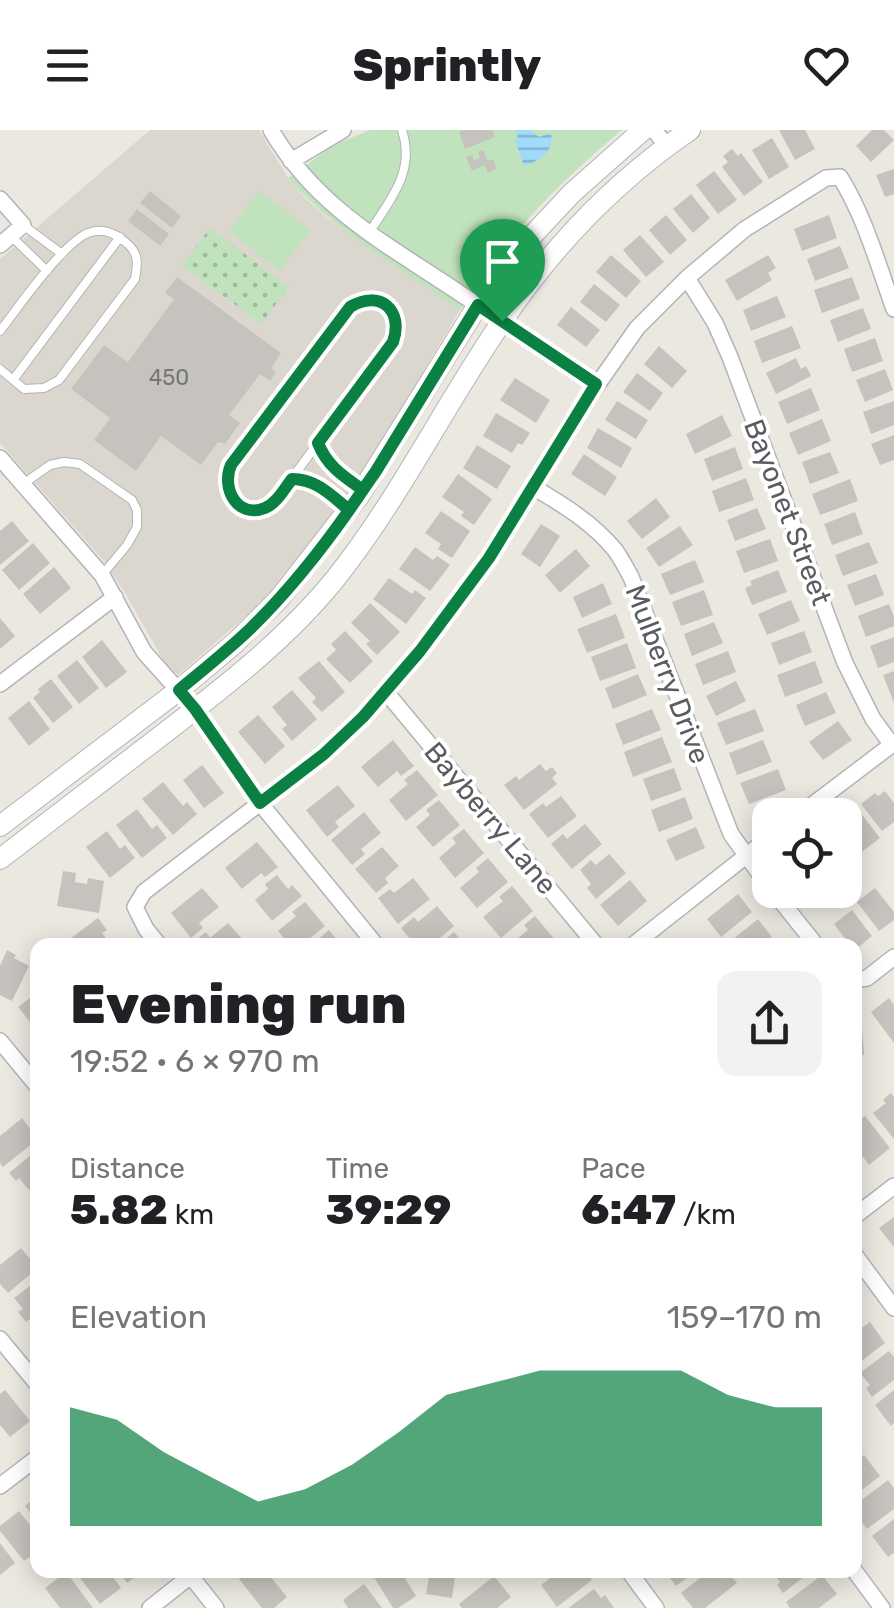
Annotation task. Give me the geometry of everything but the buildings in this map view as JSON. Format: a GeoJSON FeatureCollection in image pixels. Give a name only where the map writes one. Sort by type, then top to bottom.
{"type":"FeatureCollection","features":[{"type":"Feature","properties":{"kind":"street"},"geometry":{"type":"LineString","coordinates":[[272,130],[320,196],[369,234],[596,384]]}},
{"type":"Feature","properties":{"kind":"street"},"geometry":{"type":"LineString","coordinates":[[291,161],[342,130]]}},
{"type":"Feature","properties":{"kind":"street"},"geometry":{"type":"LineString","coordinates":[[0,826],[179,690],[271,608],[363,490],[478,305],[522,247],[586,178],[643,130]]}},
{"type":"Feature","properties":{"kind":"street"},"geometry":{"type":"LineString","coordinates":[[0,860],[282,637],[336,577],[393,498],[502,321],[542,268],[660,138],[690,130]]}},
{"type":"Feature","properties":{"kind":"street"},"geometry":{"type":"LineString","coordinates":[[153,938],[135,908],[144,892],[324,754],[386,692],[489,558],[596,384],[637,328],[687,278],[746,229],[826,178],[840,177],[850,192],[894,309]]}},
{"type":"Feature","properties":{"kind":"street"},"geometry":{"type":"LineString","coordinates":[[0,198],[11,236]]}},
{"type":"Feature","properties":{"kind":"street","name":"Bayonet Street"},"geometry":{"type":"LineString","coordinates":[[687,278],[715,323],[730,357],[845,663],[873,719],[893,744]]}},
{"type":"Feature","properties":{"kind":"street"},"geometry":{"type":"LineString","coordinates":[[0,458],[102,575],[144,652],[195,709],[260,803],[370,938]]}},
{"type":"Feature","properties":{"kind":"street","name":"Mulberry Drive"},"geometry":{"type":"LineString","coordinates":[[533,487],[594,529],[615,550],[631,577],[730,834],[752,866]]}},
{"type":"Feature","properties":{"kind":"street"},"geometry":{"type":"LineString","coordinates":[[0,684],[115,597]]}},
{"type":"Feature","properties":{"kind":"street","name":"Bayberry Lane"},"geometry":{"type":"LineString","coordinates":[[386,692],[590,938]]}},
{"type":"Feature","properties":{"kind":"street"},"geometry":{"type":"LineString","coordinates":[[822,798],[893,744]]}},
{"type":"Feature","properties":{"kind":"street"},"geometry":{"type":"LineString","coordinates":[[642,938],[752,850]]}},
{"type":"Feature","properties":{"kind":"street","name":"Mulberry Drive"},"geometry":{"type":"LineString","coordinates":[[786,908],[810,938]]}},
{"type":"Feature","properties":{"kind":"street"},"geometry":{"type":"LineString","coordinates":[[862,979],[894,957]]}},
{"type":"Feature","properties":{"kind":"street"},"geometry":{"type":"LineString","coordinates":[[0,1041],[30,1077]]}},
{"type":"Feature","properties":{"kind":"street"},"geometry":{"type":"LineString","coordinates":[[862,1211],[894,1186]]}},
{"type":"Feature","properties":{"kind":"street"},"geometry":{"type":"LineString","coordinates":[[862,1265],[894,1308]]}},
{"type":"Feature","properties":{"kind":"street"},"geometry":{"type":"LineString","coordinates":[[0,1339],[30,1375]]}},
{"type":"Feature","properties":{"kind":"street"},"geometry":{"type":"LineString","coordinates":[[0,1486],[30,1463]]}},
{"type":"Feature","properties":{"kind":"street"},"geometry":{"type":"LineString","coordinates":[[150,1608],[185,1578]]}},
{"type":"Feature","properties":{"kind":"street"},"geometry":{"type":"LineString","coordinates":[[196,1578],[216,1608]]}},
{"type":"Feature","properties":{"kind":"street"},"geometry":{"type":"LineString","coordinates":[[634,1578],[656,1608]]}},
{"type":"Feature","properties":{"kind":"street"},"geometry":{"type":"LineString","coordinates":[[860,1578],[882,1608]]}},
{"type":"Feature","properties":{"kind":"lane"},"geometry":{"type":"LineString","coordinates":[[369,234],[404,174],[407,154],[402,130]]}},
{"type":"Feature","properties":{"kind":"lane"},"geometry":{"type":"LineString","coordinates":[[0,331],[62,254],[82,236],[92,231],[109,231],[132,248],[138,263],[135,278],[58,380],[44,388],[24,389],[0,369]]}},
{"type":"Feature","properties":{"kind":"lane"},"geometry":{"type":"LineString","coordinates":[[11,236],[62,254]]}},
{"type":"Feature","properties":{"kind":"lane"},"geometry":{"type":"LineString","coordinates":[[11,236],[47,272]]}},
{"type":"Feature","properties":{"kind":"lane"},"geometry":{"type":"LineString","coordinates":[[13,380],[120,237]]}},
{"type":"Feature","properties":{"kind":"lane"},"geometry":{"type":"LineString","coordinates":[[364,300],[385,304],[397,320],[393,342],[318,443],[270,506],[253,511],[244,509],[230,495],[226,485],[231,465],[350,307],[364,300]]}},
{"type":"Feature","properties":{"kind":"lane"},"geometry":{"type":"LineString","coordinates":[[318,443],[334,469],[363,490]]}},
{"type":"Feature","properties":{"kind":"lane"},"geometry":{"type":"LineString","coordinates":[[23,484],[50,465],[80,464],[132,500],[138,510],[137,527],[102,575]]}},
{"type":"Feature","properties":{"kind":"lane"},"geometry":{"type":"LineString","coordinates":[[292,479],[304,479],[326,490],[349,510]]}},
{"type":"Feature","properties":{"kind":"shaded area"},"geometry":{"type":"Polygon","coordinates":[[[150,130],[259,130],[288,178],[307,200],[460,310],[353,490],[280,582],[178,675],[165,663],[103,560],[0,443],[0,259],[150,130]]]}},
{"type":"Feature","properties":{"kind":"green space"},"geometry":{"type":"Polygon","coordinates":[[[370,130],[622,130],[533,213],[460,310],[348,233],[288,178],[334,145],[370,130]]]}},
{"type":"Feature","properties":{"kind":"green space"},"geometry":{"type":"Polygon","coordinates":[[[259,191],[311,230],[280,271],[229,231],[259,191]]]}},
{"type":"Feature","properties":{"kind":"green space"},"geometry":{"type":"Polygon","coordinates":[[[210,228],[289,287],[261,324],[182,265],[210,228]]]}},
{"type":"Feature","properties":{"kind":"water"},"geometry":{"type":"Polygon","coordinates":[[[515,130],[530,130],[539,137],[551,133],[548,150],[524,166],[515,130]]]}},
{"type":"Feature","properties":{"kind":"route"},"geometry":{"type":"LineString","coordinates":[[502,321],[478,305],[376,471],[359,496],[349,510],[326,490],[304,479],[292,479],[270,506],[253,511],[244,509],[226,485],[231,465],[350,307],[375,300],[393,312],[397,320],[393,342],[318,443],[334,469],[363,490],[359,496],[342,520],[279,599],[179,690],[260,803],[324,754],[363,717],[420,651],[489,558],[596,384],[502,321]]}}]}
